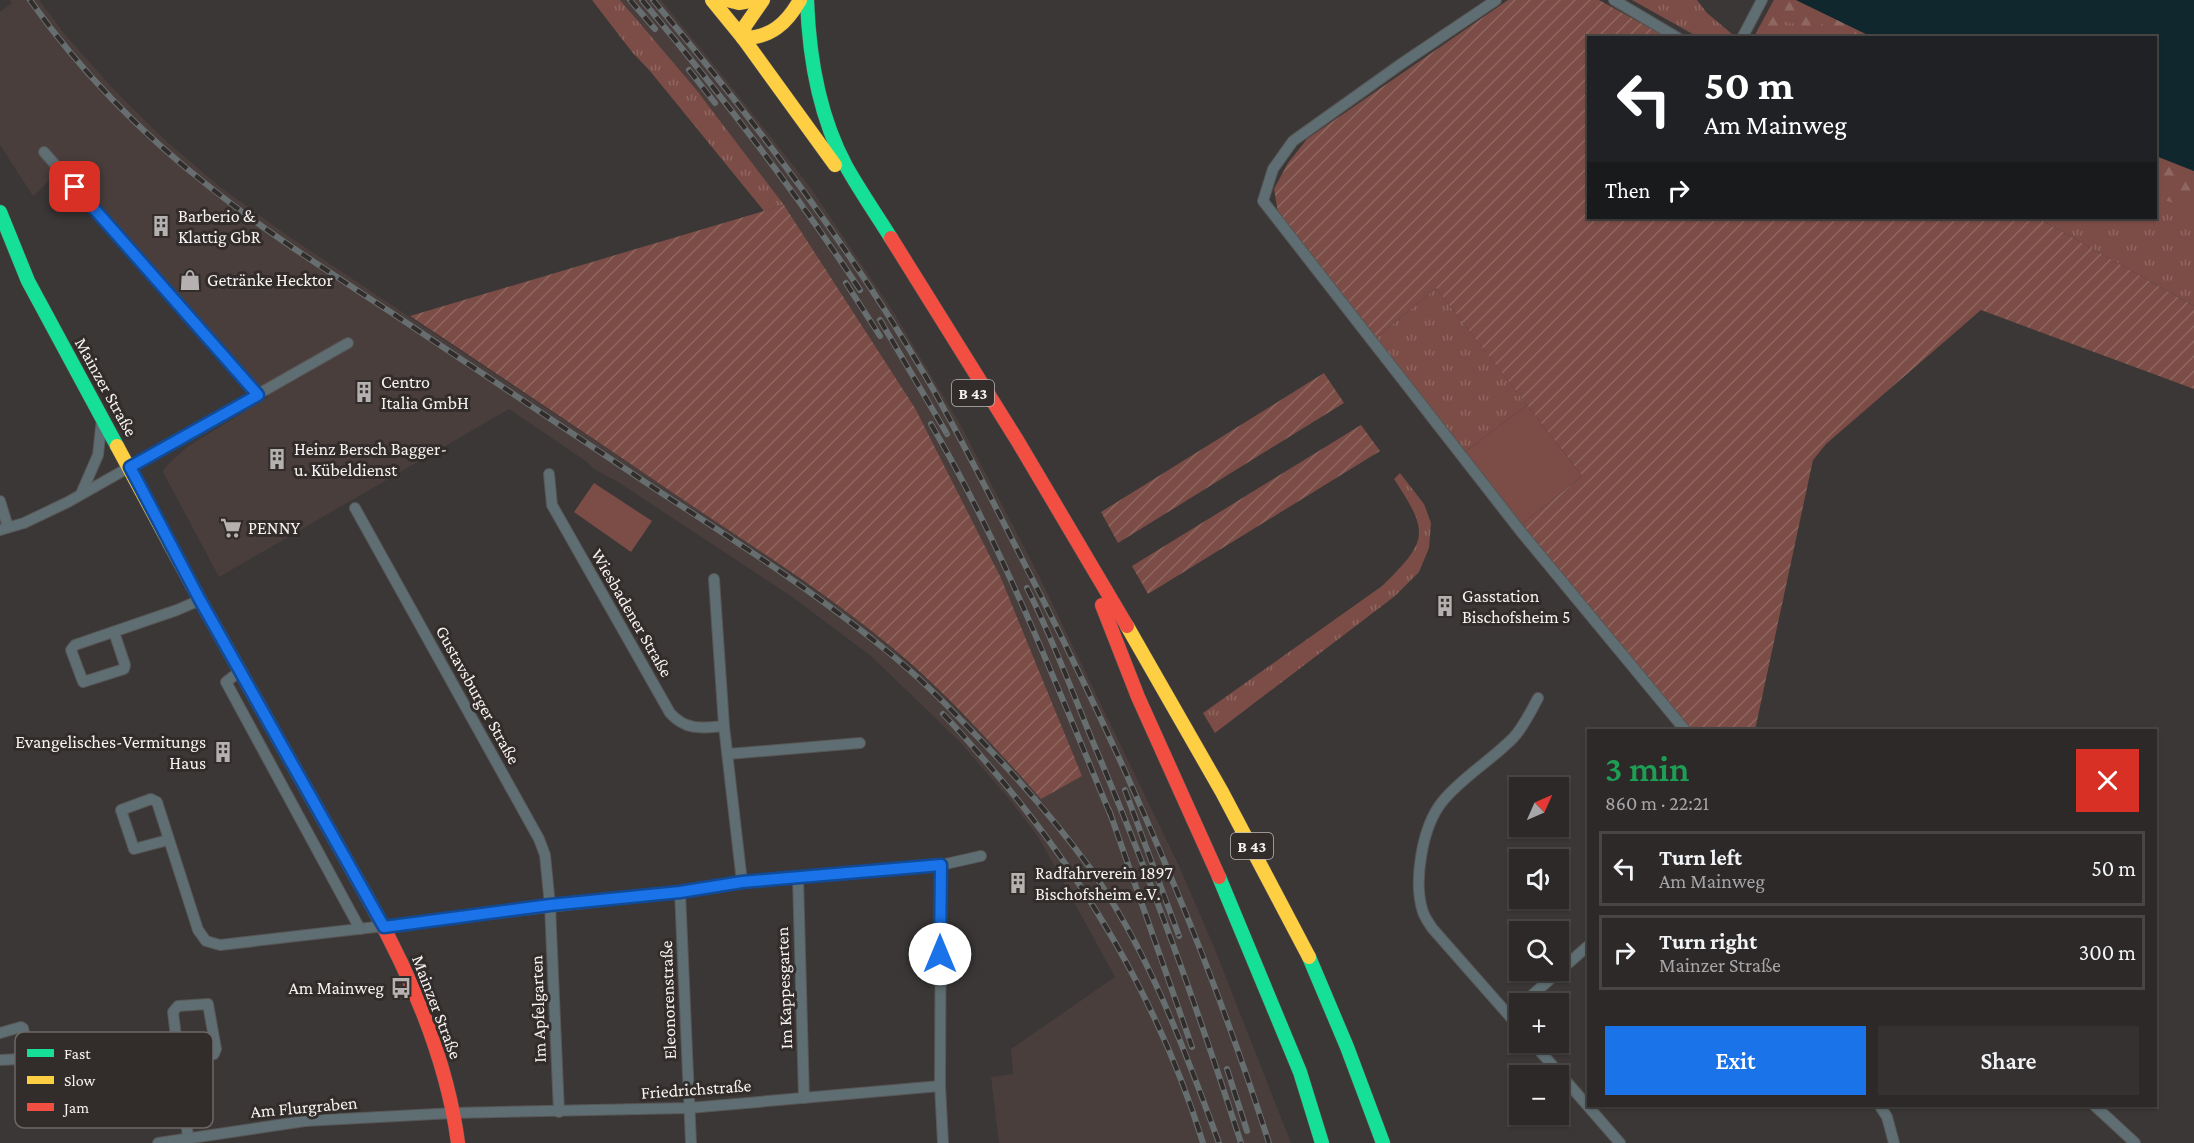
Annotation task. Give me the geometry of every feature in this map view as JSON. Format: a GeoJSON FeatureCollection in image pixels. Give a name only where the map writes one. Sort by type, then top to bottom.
{"type":"FeatureCollection","features":[{"type":"Feature","properties":{"kind":"main road","name":"B 43"},"geometry":{"type":"LineString","coordinates":[[712,0],[743,38],[846,181],[889,236],[1091,563],[1266,872],[1314,971],[1347,1047],[1383,1143]]}},
{"type":"Feature","properties":{"kind":"main road"},"geometry":{"type":"LineString","coordinates":[[727,0],[739,3],[755,0]]}},
{"type":"Feature","properties":{"kind":"main road"},"geometry":{"type":"LineString","coordinates":[[763,0],[745,26],[743,38],[755,39],[768,35],[787,19],[800,0]]}},
{"type":"Feature","properties":{"kind":"main road"},"geometry":{"type":"LineString","coordinates":[[807,0],[813,65],[826,118],[846,166],[889,236]]}},
{"type":"Feature","properties":{"kind":"main road","name":"B 43"},"geometry":{"type":"LineString","coordinates":[[846,181],[1102,605],[1246,860],[1310,987],[1336,1048],[1369,1143]]}},
{"type":"Feature","properties":{"kind":"main road","name":"Mainzer Straße"},"geometry":{"type":"LineString","coordinates":[[0,212],[28,281],[200,600],[384,927],[427,1020],[454,1113],[458,1143]]}},
{"type":"Feature","properties":{"kind":"main road"},"geometry":{"type":"LineString","coordinates":[[1102,605],[1138,697],[1235,912],[1270,997],[1300,1072],[1322,1143]]}},
{"type":"Feature","properties":{"kind":"street"},"geometry":{"type":"LineString","coordinates":[[1496,0],[1293,141],[1274,169],[1263,201],[1522,533],[1683,729]]}},
{"type":"Feature","properties":{"kind":"street"},"geometry":{"type":"LineString","coordinates":[[1614,0],[1675,36]]}},
{"type":"Feature","properties":{"kind":"street"},"geometry":{"type":"LineString","coordinates":[[1743,36],[1762,0]]}},
{"type":"Feature","properties":{"kind":"street"},"geometry":{"type":"LineString","coordinates":[[44,152],[258,395]]}},
{"type":"Feature","properties":{"kind":"street"},"geometry":{"type":"LineString","coordinates":[[0,501],[4,529],[24,523],[81,495],[348,343]]}},
{"type":"Feature","properties":{"kind":"street"},"geometry":{"type":"LineString","coordinates":[[81,495],[98,455],[102,417]]}},
{"type":"Feature","properties":{"kind":"street","name":"Wiesbadener Straße"},"geometry":{"type":"LineString","coordinates":[[549,474],[552,505],[670,713],[677,721],[692,728],[724,726]]}},
{"type":"Feature","properties":{"kind":"street","name":"Gustavsburger Straße"},"geometry":{"type":"LineString","coordinates":[[355,508],[539,839],[545,855],[550,905]]}},
{"type":"Feature","properties":{"kind":"street"},"geometry":{"type":"LineString","coordinates":[[714,579],[724,726],[742,882]]}},
{"type":"Feature","properties":{"kind":"street"},"geometry":{"type":"LineString","coordinates":[[114,632],[125,665],[124,669],[83,682],[71,650],[72,647],[200,600]]}},
{"type":"Feature","properties":{"kind":"street"},"geometry":{"type":"LineString","coordinates":[[240,671],[226,682],[360,929]]}},
{"type":"Feature","properties":{"kind":"street"},"geometry":{"type":"LineString","coordinates":[[1508,1015],[1432,928],[1423,913],[1419,869],[1434,814],[1443,800],[1515,736],[1538,698]]}},
{"type":"Feature","properties":{"kind":"street"},"geometry":{"type":"LineString","coordinates":[[728,754],[860,743]]}},
{"type":"Feature","properties":{"kind":"street"},"geometry":{"type":"LineString","coordinates":[[168,840],[134,849],[121,810],[154,800],[157,802],[198,930],[206,941],[213,944],[384,927],[550,905],[680,892],[742,882],[941,865],[981,856]]}},
{"type":"Feature","properties":{"kind":"street"},"geometry":{"type":"LineString","coordinates":[[941,865],[940,1086],[943,1143]]}},
{"type":"Feature","properties":{"kind":"street","name":"Im Kappesgarten"},"geometry":{"type":"LineString","coordinates":[[798,878],[804,1098]]}},
{"type":"Feature","properties":{"kind":"street","name":"Eleonorenstraße"},"geometry":{"type":"LineString","coordinates":[[680,892],[691,1143]]}},
{"type":"Feature","properties":{"kind":"street","name":"Im Apfelgarten"},"geometry":{"type":"LineString","coordinates":[[550,905],[559,1112]]}},
{"type":"Feature","properties":{"kind":"street"},"geometry":{"type":"LineString","coordinates":[[1535,993],[1587,947]]}},
{"type":"Feature","properties":{"kind":"street"},"geometry":{"type":"LineString","coordinates":[[177,1032],[174,1009],[178,1006],[208,1004],[213,1032]]}},
{"type":"Feature","properties":{"kind":"street"},"geometry":{"type":"LineString","coordinates":[[0,1032],[21,1027],[24,1028],[24,1032]]}},
{"type":"Feature","properties":{"kind":"street"},"geometry":{"type":"LineString","coordinates":[[213,1032],[216,1049],[213,1054]]}},
{"type":"Feature","properties":{"kind":"street"},"geometry":{"type":"LineString","coordinates":[[1542,1053],[1587,1105]]}},
{"type":"Feature","properties":{"kind":"street"},"geometry":{"type":"LineString","coordinates":[[0,1060],[15,1059]]}},
{"type":"Feature","properties":{"kind":"street","name":"Friedrichstraße"},"geometry":{"type":"LineString","coordinates":[[454,1113],[689,1108],[940,1086]]}},
{"type":"Feature","properties":{"kind":"street"},"geometry":{"type":"LineString","coordinates":[[1589,1107],[1620,1143]]}},
{"type":"Feature","properties":{"kind":"street"},"geometry":{"type":"LineString","coordinates":[[1881,1107],[1887,1117],[1894,1143]]}},
{"type":"Feature","properties":{"kind":"street"},"geometry":{"type":"LineString","coordinates":[[2096,1107],[2135,1143]]}},
{"type":"Feature","properties":{"kind":"street","name":"Am Flurgraben"},"geometry":{"type":"LineString","coordinates":[[158,1143],[305,1120],[454,1113]]}},
{"type":"Feature","properties":{"kind":"street"},"geometry":{"type":"LineString","coordinates":[[187,1128],[188,1137]]}},
{"type":"Feature","properties":{"kind":"shaded area"},"geometry":{"type":"Polygon","coordinates":[[[10,0],[39,0],[66,36],[117,93],[166,141],[220,187],[291,238],[722,525],[875,634],[929,681],[1042,798],[1082,776],[1001,578],[915,408],[784,205],[695,88],[620,0],[661,0],[810,187],[896,316],[961,426],[1039,576],[1179,866],[1214,947],[1291,1143],[999,1143],[991,1077],[1013,1074],[1011,1049],[1115,977],[1039,838],[1010,800],[959,741],[871,656],[791,596],[618,482],[594,469],[509,409],[219,577],[163,472],[165,467],[187,447],[268,397],[63,168],[33,196],[0,145],[0,12],[12,3],[10,0]]]}},
{"type":"Feature","properties":{"kind":"green space"},"geometry":{"type":"Polygon","coordinates":[[[592,0],[620,0],[695,88],[784,205],[764,211],[632,52],[592,0]]]}},
{"type":"Feature","properties":{"kind":"green space"},"geometry":{"type":"Polygon","coordinates":[[[1508,0],[1599,0],[1664,36],[1587,36],[1587,219],[2040,219],[2194,306],[2194,389],[1981,310],[1826,444],[1813,460],[1755,729],[1689,729],[1522,524],[1582,476],[1436,288],[1376,338],[1278,213],[1274,189],[1288,163],[1307,139],[1508,0]]]}},
{"type":"Feature","properties":{"kind":"green space"},"geometry":{"type":"Polygon","coordinates":[[[1632,0],[1697,0],[1707,13],[1732,34],[1732,36],[1696,36],[1632,0]]]}},
{"type":"Feature","properties":{"kind":"green space"},"geometry":{"type":"Polygon","coordinates":[[[1774,0],[1796,0],[1870,36],[1755,36],[1774,0]]]}},
{"type":"Feature","properties":{"kind":"green space"},"geometry":{"type":"Polygon","coordinates":[[[1774,0],[1796,0],[1870,36],[1845,36],[1822,24],[1809,27],[1782,21],[1774,32],[1756,33],[1774,0]]]}},
{"type":"Feature","properties":{"kind":"green space"},"geometry":{"type":"Polygon","coordinates":[[[2157,156],[2194,171],[2194,306],[2040,219],[2157,219],[2157,156]]]}},
{"type":"Feature","properties":{"kind":"green space"},"geometry":{"type":"Polygon","coordinates":[[[2157,156],[2194,171],[2194,210],[2157,197],[2157,156]]]}},
{"type":"Feature","properties":{"kind":"green space"},"geometry":{"type":"Polygon","coordinates":[[[784,205],[915,408],[1001,578],[1082,776],[1041,799],[944,694],[856,619],[773,560],[410,316],[784,205]]]}},
{"type":"Feature","properties":{"kind":"green space"},"geometry":{"type":"Polygon","coordinates":[[[1436,288],[1527,405],[1465,452],[1376,338],[1436,288]]]}},
{"type":"Feature","properties":{"kind":"green space"},"geometry":{"type":"Polygon","coordinates":[[[1324,373],[1344,403],[1118,543],[1101,512],[1324,373]]]}},
{"type":"Feature","properties":{"kind":"green space"},"geometry":{"type":"Polygon","coordinates":[[[1527,405],[1582,476],[1522,524],[1465,452],[1527,405]]]}},
{"type":"Feature","properties":{"kind":"green space"},"geometry":{"type":"Polygon","coordinates":[[[1361,425],[1380,451],[1148,594],[1132,566],[1361,425]]]}},
{"type":"Feature","properties":{"kind":"green space"},"geometry":{"type":"Polygon","coordinates":[[[1400,473],[1424,504],[1431,523],[1429,548],[1419,572],[1395,596],[1215,733],[1203,713],[1382,586],[1416,547],[1419,536],[1414,512],[1394,479],[1400,473]]]}},
{"type":"Feature","properties":{"kind":"green space"},"geometry":{"type":"Polygon","coordinates":[[[594,483],[652,521],[631,552],[574,512],[594,483]]]}},
{"type":"Feature","properties":{"kind":"water"},"geometry":{"type":"Polygon","coordinates":[[[1796,0],[2194,0],[2194,171],[2157,156],[2157,36],[1870,36],[1796,0]]]}},
{"type":"Feature","properties":{"kind":"railway"},"geometry":{"type":"LineString","coordinates":[[30,0],[70,52],[114,101],[186,168],[233,205],[300,253],[801,586],[882,647],[933,692],[1029,792],[1090,868],[1111,900],[1164,1001],[1219,1143]]}},
{"type":"Feature","properties":{"kind":"railway"},"geometry":{"type":"LineString","coordinates":[[630,0],[655,29]]}},
{"type":"Feature","properties":{"kind":"railway"},"geometry":{"type":"LineString","coordinates":[[642,0],[755,142],[809,215],[860,290]]}},
{"type":"Feature","properties":{"kind":"railway"},"geometry":{"type":"LineString","coordinates":[[653,0],[763,136],[832,230],[896,327],[956,432],[1075,664],[1137,798],[1221,1003],[1269,1143]]}},
{"type":"Feature","properties":{"kind":"railway"},"geometry":{"type":"LineString","coordinates":[[689,70],[715,103]]}},
{"type":"Feature","properties":{"kind":"railway"},"geometry":{"type":"LineString","coordinates":[[846,283],[880,336]]}},
{"type":"Feature","properties":{"kind":"railway"},"geometry":{"type":"LineString","coordinates":[[880,320],[947,434]]}},
{"type":"Feature","properties":{"kind":"railway"},"geometry":{"type":"LineString","coordinates":[[931,424],[1006,568],[1111,816]]}},
{"type":"Feature","properties":{"kind":"railway"},"geometry":{"type":"LineString","coordinates":[[1027,588],[1046,627],[1154,894],[1208,1043],[1241,1143]]}},
{"type":"Feature","properties":{"kind":"railway"},"geometry":{"type":"LineString","coordinates":[[943,714],[1021,804],[1086,894],[1141,990],[1185,1091],[1203,1143]]}},
{"type":"Feature","properties":{"kind":"railway"},"geometry":{"type":"LineString","coordinates":[[1125,790],[1179,936]]}},
{"type":"Feature","properties":{"kind":"railway"},"geometry":{"type":"LineString","coordinates":[[1109,810],[1192,1047]]}},
{"type":"Feature","properties":{"kind":"railway"},"geometry":{"type":"LineString","coordinates":[[1227,1069],[1247,1131]]}},
{"type":"Feature","properties":{"kind":"traffic: fast"},"geometry":{"type":"LineString","coordinates":[[807,0],[813,64],[822,107],[829,127],[846,166],[891,238]]}},
{"type":"Feature","properties":{"kind":"traffic: fast"},"geometry":{"type":"LineString","coordinates":[[0,212],[28,281],[117,446]]}},
{"type":"Feature","properties":{"kind":"traffic: fast"},"geometry":{"type":"LineString","coordinates":[[1219,877],[1300,1072],[1322,1143]]}},
{"type":"Feature","properties":{"kind":"traffic: fast"},"geometry":{"type":"LineString","coordinates":[[1309,957],[1347,1047],[1383,1143]]}},
{"type":"Feature","properties":{"kind":"traffic: slow"},"geometry":{"type":"LineString","coordinates":[[712,0],[743,38]]}},
{"type":"Feature","properties":{"kind":"traffic: slow"},"geometry":{"type":"LineString","coordinates":[[727,0],[739,3],[755,0]]}},
{"type":"Feature","properties":{"kind":"traffic: slow"},"geometry":{"type":"LineString","coordinates":[[763,0],[745,26],[743,38],[835,165]]}},
{"type":"Feature","properties":{"kind":"traffic: slow"},"geometry":{"type":"LineString","coordinates":[[743,38],[762,35],[777,28],[790,16],[800,0]]}},
{"type":"Feature","properties":{"kind":"traffic: slow"},"geometry":{"type":"LineString","coordinates":[[117,446],[200,600],[371,904]]}},
{"type":"Feature","properties":{"kind":"traffic: slow"},"geometry":{"type":"LineString","coordinates":[[1127,626],[1222,792],[1309,957]]}},
{"type":"Feature","properties":{"kind":"traffic: jam"},"geometry":{"type":"LineString","coordinates":[[891,238],[1017,440],[1127,626]]}},
{"type":"Feature","properties":{"kind":"traffic: jam"},"geometry":{"type":"LineString","coordinates":[[1102,605],[1138,697],[1219,877]]}},
{"type":"Feature","properties":{"kind":"traffic: jam"},"geometry":{"type":"LineString","coordinates":[[371,904],[414,990],[426,1020],[446,1081],[458,1143]]}},
{"type":"Feature","properties":{"kind":"place","name":"Barberio & Klattig GbR"},"geometry":{"type":"Point","coordinates":[161,226]}},
{"type":"Feature","properties":{"kind":"place","name":"Getränke Hecktor"},"geometry":{"type":"Point","coordinates":[190,280]}},
{"type":"Feature","properties":{"kind":"place","name":"Centro Italia GmbH"},"geometry":{"type":"Point","coordinates":[364,392]}},
{"type":"Feature","properties":{"kind":"place","name":"Heinz Bersch Bagger- u. Kübeldienst"},"geometry":{"type":"Point","coordinates":[277,459]}},
{"type":"Feature","properties":{"kind":"place","name":"PENNY"},"geometry":{"type":"Point","coordinates":[231,528]}},
{"type":"Feature","properties":{"kind":"place","name":"Gasstation Bischofsheim 5"},"geometry":{"type":"Point","coordinates":[1445,606]}},
{"type":"Feature","properties":{"kind":"place","name":"Evangelisches-Vermitungs Haus"},"geometry":{"type":"Point","coordinates":[223,752]}},
{"type":"Feature","properties":{"kind":"place","name":"Radfahrverein 1897 Bischofsheim e.V."},"geometry":{"type":"Point","coordinates":[1018,883]}},
{"type":"Feature","properties":{"kind":"place","name":"Am Mainweg"},"geometry":{"type":"Point","coordinates":[401,988]}},
{"type":"Feature","properties":{"kind":"route"},"geometry":{"type":"LineString","coordinates":[[75,187],[258,395],[130,467],[200,600],[384,927],[550,905],[680,892],[742,882],[941,865],[940,954]]}}]}
